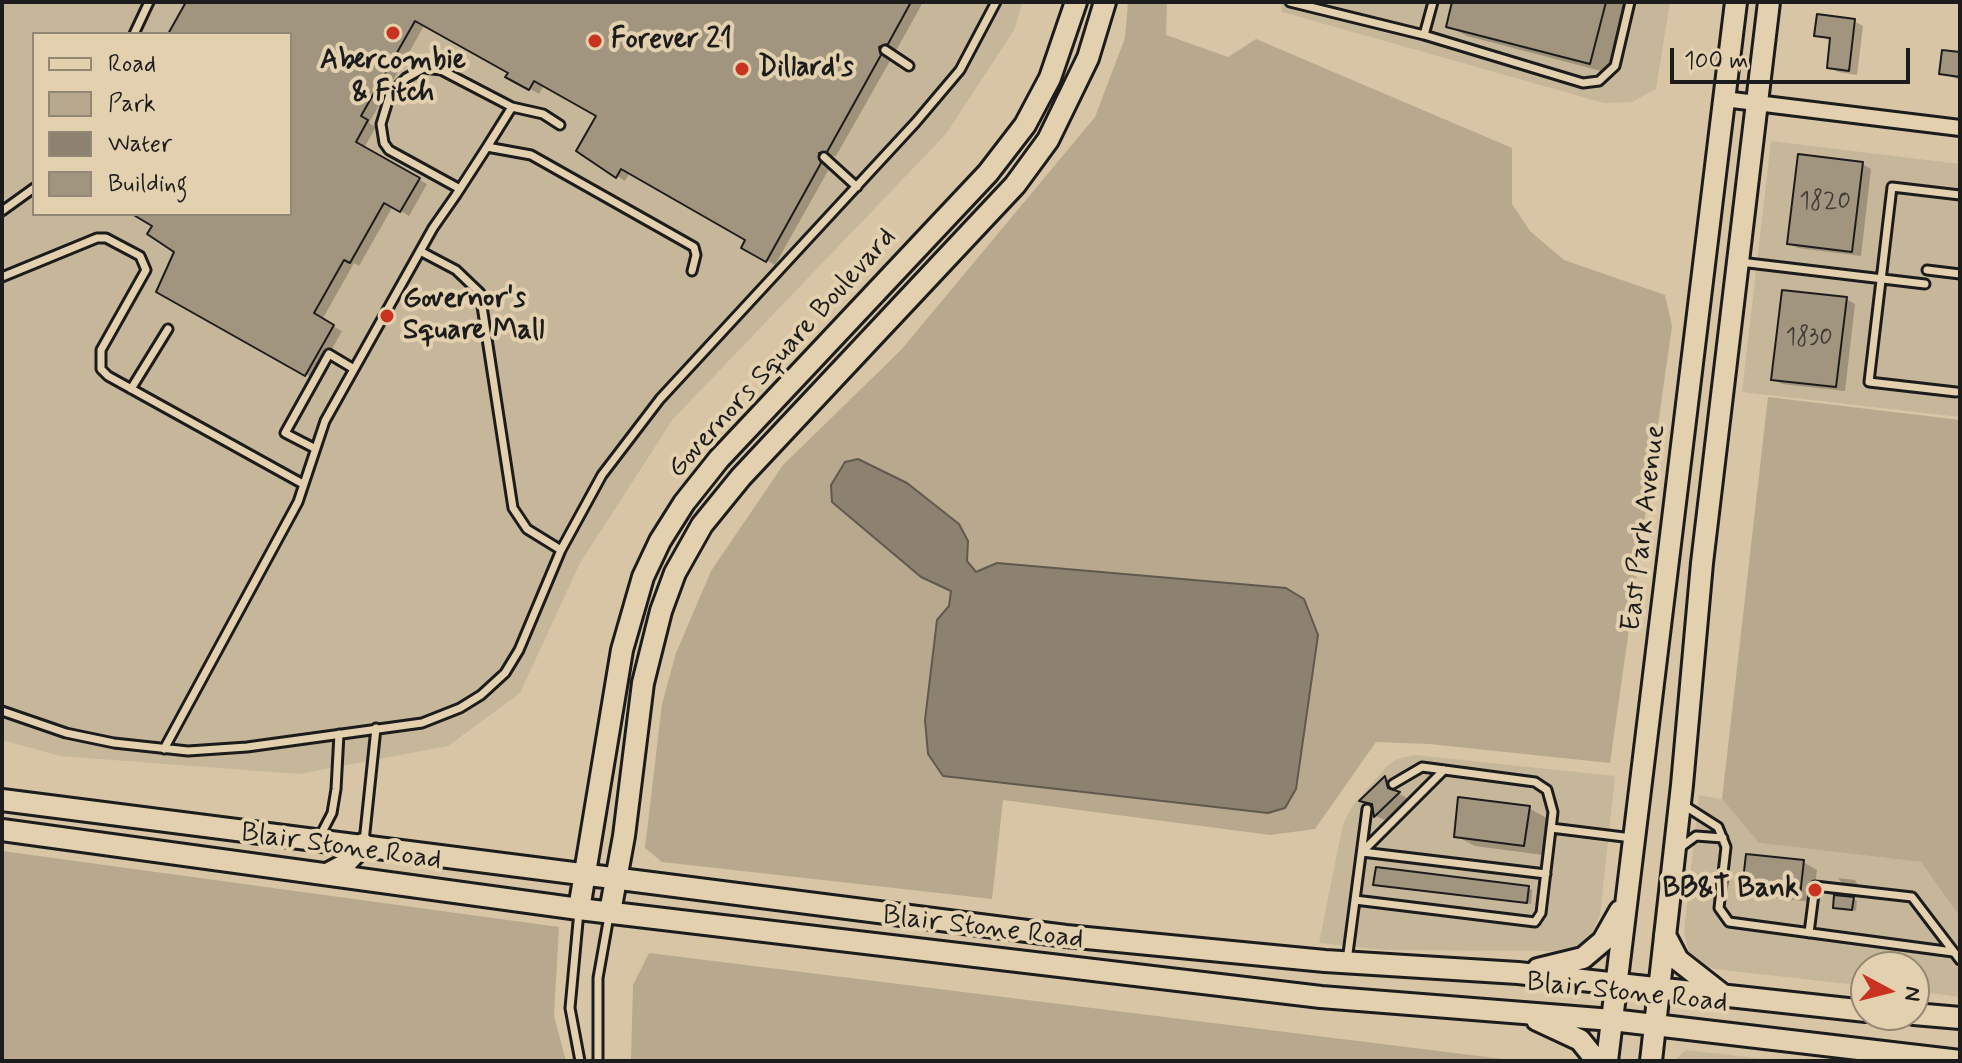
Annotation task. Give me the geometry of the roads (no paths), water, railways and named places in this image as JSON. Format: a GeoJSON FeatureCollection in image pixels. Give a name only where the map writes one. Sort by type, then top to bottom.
{"type":"FeatureCollection","features":[{"type":"Feature","properties":{"kind":"main road","name":"Governors Square Boulevard"},"geometry":{"type":"LineString","coordinates":[[579,909],[631,614],[660,541],[704,478],[988,173],[1025,125],[1050,78],[1076,2]]}},
{"type":"Feature","properties":{"kind":"main road","name":"Governors Square Boulevard"},"geometry":{"type":"LineString","coordinates":[[610,912],[643,683],[661,611],[675,573],[702,525],[724,498],[1015,185],[1048,140],[1088,58],[1105,2]]}},
{"type":"Feature","properties":{"kind":"main road","name":"East Park Avenue"},"geometry":{"type":"LineString","coordinates":[[1607,1061],[1736,2]]}},
{"type":"Feature","properties":{"kind":"main road"},"geometry":{"type":"LineString","coordinates":[[1651,1061],[1675,852],[1702,563],[1769,2]]}},
{"type":"Feature","properties":{"kind":"main road"},"geometry":{"type":"LineString","coordinates":[[704,478],[724,498]]}},
{"type":"Feature","properties":{"kind":"main road","name":"Blair Stone Road"},"geometry":{"type":"LineString","coordinates":[[2,800],[319,838],[1066,936],[1347,963],[1516,973],[1850,1010]]}},
{"type":"Feature","properties":{"kind":"main road","name":"Blair Stone Road"},"geometry":{"type":"LineString","coordinates":[[2,830],[579,909],[1321,997],[1655,1024],[1960,1060]]}},
{"type":"Feature","properties":{"kind":"main road"},"geometry":{"type":"LineString","coordinates":[[327,874],[344,865],[363,844]]}},
{"type":"Feature","properties":{"kind":"main road"},"geometry":{"type":"LineString","coordinates":[[1516,973],[1583,958],[1603,941],[1625,900]]}},
{"type":"Feature","properties":{"kind":"main road"},"geometry":{"type":"LineString","coordinates":[[1665,935],[1685,967],[1727,998]]}},
{"type":"Feature","properties":{"kind":"main road"},"geometry":{"type":"LineString","coordinates":[[1321,997],[1325,961]]}},
{"type":"Feature","properties":{"kind":"main road"},"geometry":{"type":"LineString","coordinates":[[1515,1011],[1580,1040],[1597,1061]]}},
{"type":"Feature","properties":{"kind":"main road"},"geometry":{"type":"LineString","coordinates":[[1930,1015],[1960,1018]]}},
{"type":"Feature","properties":{"kind":"street"},"geometry":{"type":"LineString","coordinates":[[1724,99],[1960,128]]}},
{"type":"Feature","properties":{"kind":"lane"},"geometry":{"type":"LineString","coordinates":[[135,32],[149,2]]}},
{"type":"Feature","properties":{"kind":"lane"},"geometry":{"type":"LineString","coordinates":[[2,711],[66,733],[164,749],[247,747],[422,723],[460,708],[505,673],[519,650],[561,550],[602,475],[660,399],[857,187],[960,70],[996,2]]}},
{"type":"Feature","properties":{"kind":"lane"},"geometry":{"type":"LineString","coordinates":[[1290,2],[1424,35],[1583,83],[1599,81],[1615,66],[1630,2]]}},
{"type":"Feature","properties":{"kind":"lane"},"geometry":{"type":"LineString","coordinates":[[1424,35],[1433,2]]}},
{"type":"Feature","properties":{"kind":"lane"},"geometry":{"type":"LineString","coordinates":[[885,50],[909,66]]}},
{"type":"Feature","properties":{"kind":"lane"},"geometry":{"type":"LineString","coordinates":[[460,189],[389,150],[384,143],[381,124],[390,94],[406,78],[424,68],[441,70],[512,107],[543,114],[560,125]]}},
{"type":"Feature","properties":{"kind":"lane"},"geometry":{"type":"LineString","coordinates":[[164,749],[291,516],[314,448],[354,369],[420,251],[512,107]]}},
{"type":"Feature","properties":{"kind":"lane"},"geometry":{"type":"LineString","coordinates":[[487,147],[531,155],[694,247],[696,255],[692,271]]}},
{"type":"Feature","properties":{"kind":"lane"},"geometry":{"type":"LineString","coordinates":[[824,157],[857,187]]}},
{"type":"Feature","properties":{"kind":"lane"},"geometry":{"type":"LineString","coordinates":[[1956,392],[1869,382],[1892,187],[1960,195]]}},
{"type":"Feature","properties":{"kind":"lane"},"geometry":{"type":"LineString","coordinates":[[2,211],[32,189]]}},
{"type":"Feature","properties":{"kind":"lane"},"geometry":{"type":"LineString","coordinates":[[2,277],[97,238],[113,241],[140,256],[146,265],[144,277],[99,357],[101,369],[108,376],[303,484]]}},
{"type":"Feature","properties":{"kind":"lane"},"geometry":{"type":"LineString","coordinates":[[420,251],[456,270],[480,293],[513,508],[527,529],[561,550]]}},
{"type":"Feature","properties":{"kind":"lane"},"geometry":{"type":"LineString","coordinates":[[1739,262],[1925,284]]}},
{"type":"Feature","properties":{"kind":"lane"},"geometry":{"type":"LineString","coordinates":[[1927,270],[1960,274]]}},
{"type":"Feature","properties":{"kind":"lane"},"geometry":{"type":"LineString","coordinates":[[131,389],[168,329]]}},
{"type":"Feature","properties":{"kind":"lane"},"geometry":{"type":"LineString","coordinates":[[314,448],[285,433],[329,354],[354,369]]}},
{"type":"Feature","properties":{"kind":"lane"},"geometry":{"type":"LineString","coordinates":[[363,844],[376,728]]}},
{"type":"Feature","properties":{"kind":"lane"},"geometry":{"type":"LineString","coordinates":[[319,838],[332,813],[339,734]]}},
{"type":"Feature","properties":{"kind":"lane"},"geometry":{"type":"LineString","coordinates":[[1355,900],[1535,922],[1541,913],[1551,828],[1551,800],[1547,790],[1535,782],[1422,767],[1393,784]]}},
{"type":"Feature","properties":{"kind":"lane"},"geometry":{"type":"LineString","coordinates":[[1362,852],[1444,770]]}},
{"type":"Feature","properties":{"kind":"lane"},"geometry":{"type":"LineString","coordinates":[[1680,802],[1718,827],[1723,838],[1726,847],[1719,908],[1729,922],[1953,952]]}},
{"type":"Feature","properties":{"kind":"lane"},"geometry":{"type":"LineString","coordinates":[[1347,963],[1367,809]]}},
{"type":"Feature","properties":{"kind":"lane"},"geometry":{"type":"LineString","coordinates":[[1551,828],[1632,838]]}},
{"type":"Feature","properties":{"kind":"lane"},"geometry":{"type":"LineString","coordinates":[[1675,852],[1696,836],[1723,838]]}},
{"type":"Feature","properties":{"kind":"lane"},"geometry":{"type":"LineString","coordinates":[[1362,852],[1546,874]]}},
{"type":"Feature","properties":{"kind":"lane"},"geometry":{"type":"LineString","coordinates":[[1809,933],[1815,886],[1912,897],[1960,960]]}},
{"type":"Feature","properties":{"kind":"lane","name":"Governors Square Boulevard"},"geometry":{"type":"LineString","coordinates":[[579,909],[570,1008],[580,1061]]}},
{"type":"Feature","properties":{"kind":"lane","name":"Governors Square Boulevard"},"geometry":{"type":"LineString","coordinates":[[598,1061],[598,978],[610,912]]}},
{"type":"Feature","properties":{"kind":"water"},"geometry":{"type":"Polygon","coordinates":[[[858,459],[907,483],[959,524],[968,541],[967,561],[976,572],[997,563],[1286,588],[1304,599],[1318,635],[1296,789],[1285,808],[1268,813],[943,776],[928,754],[925,720],[937,620],[949,606],[951,591],[921,577],[832,502],[831,485],[845,462],[858,459]]]}},
{"type":"Feature","properties":{"kind":"place","name":"Abercombie & Fitch"},"geometry":{"type":"Point","coordinates":[393,33]}},
{"type":"Feature","properties":{"kind":"place","name":"Forever 21"},"geometry":{"type":"Point","coordinates":[595,41]}},
{"type":"Feature","properties":{"kind":"place","name":"Dillard's"},"geometry":{"type":"Point","coordinates":[742,69]}},
{"type":"Feature","properties":{"kind":"place","name":"Governor's Square Mall"},"geometry":{"type":"Point","coordinates":[387,316]}},
{"type":"Feature","properties":{"kind":"place","name":"BB&T Bank"},"geometry":{"type":"Point","coordinates":[1815,890]}}]}
